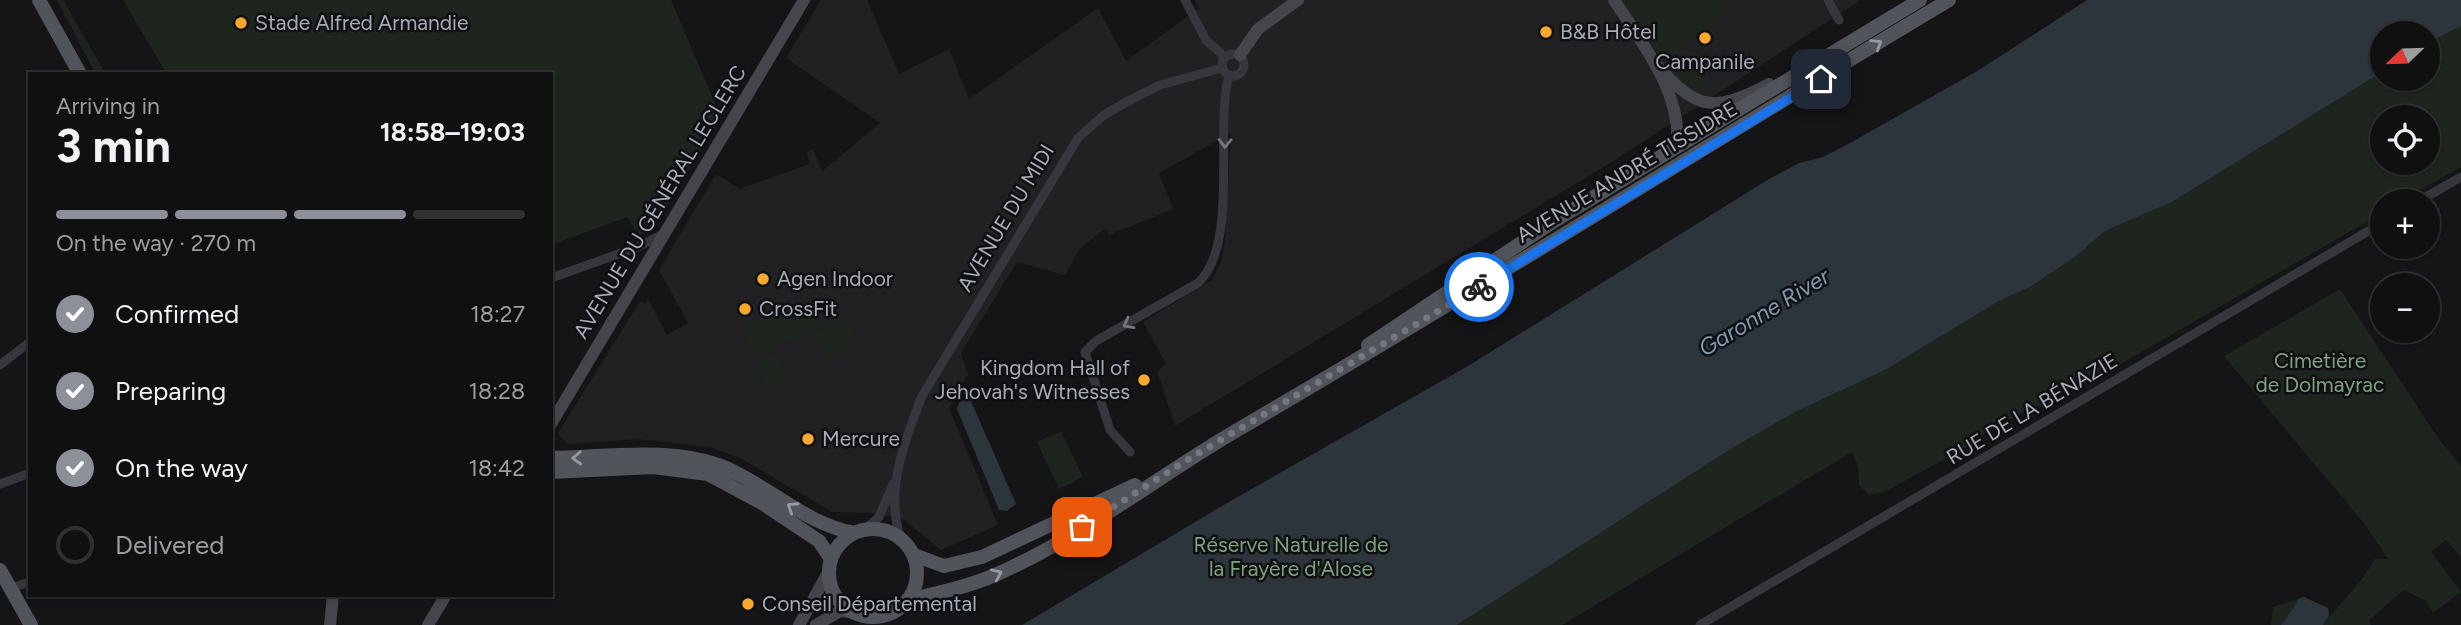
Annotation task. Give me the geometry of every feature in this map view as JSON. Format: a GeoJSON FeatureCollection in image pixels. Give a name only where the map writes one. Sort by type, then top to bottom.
{"type":"FeatureCollection","features":[{"type":"Feature","properties":{"kind":"main road"},"geometry":{"type":"LineString","coordinates":[[39,0],[79,72]]}},
{"type":"Feature","properties":{"kind":"main road","name":"AVENUE ANDRÉ TISSIDRE"},"geometry":{"type":"LineString","coordinates":[[1289,400],[1416,310],[1676,146],[1920,0]]}},
{"type":"Feature","properties":{"kind":"main road","name":"AVENUE ANDRÉ TISSIDRE"},"geometry":{"type":"LineString","coordinates":[[900,612],[1003,571],[1112,509],[1187,460],[1352,364],[1949,0]]}},
{"type":"Feature","properties":{"kind":"main road"},"geometry":{"type":"LineString","coordinates":[[553,458],[653,455],[686,457],[716,465],[766,490],[821,525],[859,532],[886,530],[900,536],[914,555],[916,577],[900,612],[870,618],[853,614]]}},
{"type":"Feature","properties":{"kind":"main road","name":"AVENUE ANDRÉ TISSIDRE"},"geometry":{"type":"LineString","coordinates":[[914,555],[944,566],[995,552],[1187,460]]}},
{"type":"Feature","properties":{"kind":"main road"},"geometry":{"type":"LineString","coordinates":[[553,472],[663,467],[708,474],[762,503],[819,541],[830,565],[834,595],[869,625]]}},
{"type":"Feature","properties":{"kind":"main road"},"geometry":{"type":"LineString","coordinates":[[830,565],[839,545],[859,532]]}},
{"type":"Feature","properties":{"kind":"main road"},"geometry":{"type":"LineString","coordinates":[[3,578],[31,625]]}},
{"type":"Feature","properties":{"kind":"street","name":"AVENUE DU GÉNÉRAL LECLERC"},"geometry":{"type":"LineString","coordinates":[[553,421],[804,0]]}},
{"type":"Feature","properties":{"kind":"street"},"geometry":{"type":"LineString","coordinates":[[1130,452],[1110,430],[1085,352],[1096,341],[1198,283],[1209,271],[1218,245],[1224,167],[1225,57],[1206,40],[1185,0]]}},
{"type":"Feature","properties":{"kind":"street"},"geometry":{"type":"LineString","coordinates":[[1240,55],[1258,29],[1297,0]]}},
{"type":"Feature","properties":{"kind":"street"},"geometry":{"type":"LineString","coordinates":[[1614,0],[1653,61],[1676,116],[1676,146]]}},
{"type":"Feature","properties":{"kind":"street"},"geometry":{"type":"LineString","coordinates":[[1828,0],[1839,20]]}},
{"type":"Feature","properties":{"kind":"street"},"geometry":{"type":"LineString","coordinates":[[1653,61],[1690,98],[1707,103],[1733,101],[1850,42]]}},
{"type":"Feature","properties":{"kind":"street"},"geometry":{"type":"LineString","coordinates":[[1225,57],[1234,53],[1240,55],[1244,62],[1244,70],[1239,75],[1226,71]]}},
{"type":"Feature","properties":{"kind":"street","name":"AVENUE DU MIDI"},"geometry":{"type":"LineString","coordinates":[[900,536],[894,513],[900,466],[905,436],[924,391],[1078,138],[1104,115],[1160,85],[1226,71]]}},
{"type":"Feature","properties":{"kind":"street"},"geometry":{"type":"LineString","coordinates":[[2440,189],[2461,177]]}},
{"type":"Feature","properties":{"kind":"street","name":"RUE DE LA BÉNAZIE"},"geometry":{"type":"LineString","coordinates":[[1700,625],[2370,230]]}},
{"type":"Feature","properties":{"kind":"street"},"geometry":{"type":"LineString","coordinates":[[553,277],[638,247],[663,234]]}},
{"type":"Feature","properties":{"kind":"street"},"geometry":{"type":"LineString","coordinates":[[2,363],[28,344]]}},
{"type":"Feature","properties":{"kind":"street"},"geometry":{"type":"LineString","coordinates":[[2,363],[28,349]]}},
{"type":"Feature","properties":{"kind":"street","name":"AVENUE DU MIDI"},"geometry":{"type":"LineString","coordinates":[[859,532],[879,517],[900,466]]}},
{"type":"Feature","properties":{"kind":"street"},"geometry":{"type":"LineString","coordinates":[[0,484],[28,474]]}},
{"type":"Feature","properties":{"kind":"street"},"geometry":{"type":"LineString","coordinates":[[799,625],[830,565]]}},
{"type":"Feature","properties":{"kind":"street"},"geometry":{"type":"LineString","coordinates":[[3,578],[28,582]]}},
{"type":"Feature","properties":{"kind":"street"},"geometry":{"type":"LineString","coordinates":[[330,625],[333,597]]}},
{"type":"Feature","properties":{"kind":"street"},"geometry":{"type":"LineString","coordinates":[[429,625],[445,597]]}},
{"type":"Feature","properties":{"kind":"street"},"geometry":{"type":"LineString","coordinates":[[816,625],[840,611],[853,614]]}},
{"type":"Feature","properties":{"kind":"shaded area"},"geometry":{"type":"Polygon","coordinates":[[[821,0],[867,0],[899,74],[949,49],[969,99],[1098,8],[1126,61],[1199,8],[1195,0],[1861,0],[1615,160],[1175,426],[1157,371],[1166,364],[1143,322],[1212,280],[1221,262],[1225,240],[1231,133],[1159,173],[1173,209],[1109,235],[1106,228],[1079,249],[1065,275],[1017,262],[961,353],[968,374],[949,408],[998,525],[941,550],[903,519],[872,513],[832,512],[742,459],[710,447],[639,439],[567,444],[558,433],[640,301],[645,304],[648,299],[667,335],[688,323],[659,270],[716,174],[740,189],[809,164],[807,152],[813,149],[822,171],[880,123],[786,58],[821,0]]]}},
{"type":"Feature","properties":{"kind":"green space"},"geometry":{"type":"Polygon","coordinates":[[[57,0],[63,0],[104,72],[94,72],[57,0]]]}},
{"type":"Feature","properties":{"kind":"green space"},"geometry":{"type":"Polygon","coordinates":[[[123,0],[671,0],[721,117],[653,228],[639,236],[627,217],[553,244],[553,72],[165,72],[123,0]]]}},
{"type":"Feature","properties":{"kind":"green space"},"geometry":{"type":"Polygon","coordinates":[[[1619,0],[1720,0],[1727,10],[1678,49],[1686,61],[1694,61],[1708,83],[1694,90],[1670,75],[1651,51],[1619,0]]]}},
{"type":"Feature","properties":{"kind":"green space"},"geometry":{"type":"Polygon","coordinates":[[[2461,26],[2461,167],[2422,189],[2370,189],[2370,220],[2093,380],[1993,427],[1965,448],[1886,491],[1869,495],[1859,485],[1858,466],[1852,452],[1562,625],[1457,625],[1726,452],[1793,413],[1887,369],[1999,301],[2030,287],[2075,257],[2105,231],[2172,202],[2370,79],[2370,91],[2440,91],[2440,36],[2461,26]]]}},
{"type":"Feature","properties":{"kind":"green space","name":"Cimetière de Dolmayrac"},"geometry":{"type":"Polygon","coordinates":[[[2340,289],[2370,335],[2370,343],[2376,343],[2438,438],[2461,466],[2461,557],[2446,540],[2431,552],[2461,592],[2433,613],[2426,601],[2404,590],[2369,620],[2371,625],[2323,625],[2375,559],[2388,559],[2363,522],[2224,356],[2340,289]]]}},
{"type":"Feature","properties":{"kind":"green space"},"geometry":{"type":"Polygon","coordinates":[[[806,296],[820,327],[755,357],[742,326],[806,296]]]}},
{"type":"Feature","properties":{"kind":"green space"},"geometry":{"type":"Polygon","coordinates":[[[846,318],[858,346],[827,360],[815,333],[846,318]]]}},
{"type":"Feature","properties":{"kind":"green space"},"geometry":{"type":"Polygon","coordinates":[[[775,353],[787,378],[768,387],[757,362],[775,353]]]}},
{"type":"Feature","properties":{"kind":"green space"},"geometry":{"type":"Polygon","coordinates":[[[1061,431],[1083,477],[1059,489],[1037,442],[1061,431]]]}},
{"type":"Feature","properties":{"kind":"green space"},"geometry":{"type":"Polygon","coordinates":[[[2300,598],[2281,625],[2271,625],[2273,607],[2300,598]]]}},
{"type":"Feature","properties":{"kind":"water","name":"Garonne River"},"geometry":{"type":"Polygon","coordinates":[[[2087,0],[2461,0],[2461,26],[2440,36],[2440,21],[2370,21],[2370,79],[2172,202],[2105,231],[2075,257],[2030,287],[1999,301],[1887,369],[1793,413],[1726,452],[1457,625],[1022,625],[1227,503],[1468,366],[1769,179],[1799,163],[1823,157],[1850,143],[1979,70],[2087,0]]]}},
{"type":"Feature","properties":{"kind":"water"},"geometry":{"type":"Polygon","coordinates":[[[966,399],[971,401],[1016,504],[1007,511],[999,510],[957,409],[959,403],[966,399]]]}},
{"type":"Feature","properties":{"kind":"water"},"geometry":{"type":"Polygon","coordinates":[[[2304,597],[2328,608],[2329,616],[2323,625],[2281,625],[2300,598],[2304,597]]]}},
{"type":"Feature","properties":{"kind":"way so far"},"geometry":{"type":"LineString","coordinates":[[1082,527],[1187,460],[1340,372],[1479,287]]}},
{"type":"Feature","properties":{"kind":"place","name":"Stade Alfred Armandie"},"geometry":{"type":"Point","coordinates":[241,23]}},
{"type":"Feature","properties":{"kind":"place","name":"B&B Hôtel"},"geometry":{"type":"Point","coordinates":[1546,32]}},
{"type":"Feature","properties":{"kind":"place","name":"Campanile"},"geometry":{"type":"Point","coordinates":[1705,38]}},
{"type":"Feature","properties":{"kind":"place","name":"Agen Indoor"},"geometry":{"type":"Point","coordinates":[763,279]}},
{"type":"Feature","properties":{"kind":"place","name":"CrossFit"},"geometry":{"type":"Point","coordinates":[745,309]}},
{"type":"Feature","properties":{"kind":"place","name":"Kingdom Hall of Jehovah's Witnesses"},"geometry":{"type":"Point","coordinates":[1144,380]}},
{"type":"Feature","properties":{"kind":"place","name":"Mercure"},"geometry":{"type":"Point","coordinates":[808,439]}},
{"type":"Feature","properties":{"kind":"place","name":"Conseil Départemental"},"geometry":{"type":"Point","coordinates":[748,604]}},
{"type":"Feature","properties":{"kind":"route"},"geometry":{"type":"LineString","coordinates":[[1479,287],[1821,79]]}},
{"type":"Feature","properties":{"kind":"park label","name":"Réserve Naturelle de la Frayère d'Alose"},"geometry":{"type":"Point","coordinates":[1291,557]}}]}
